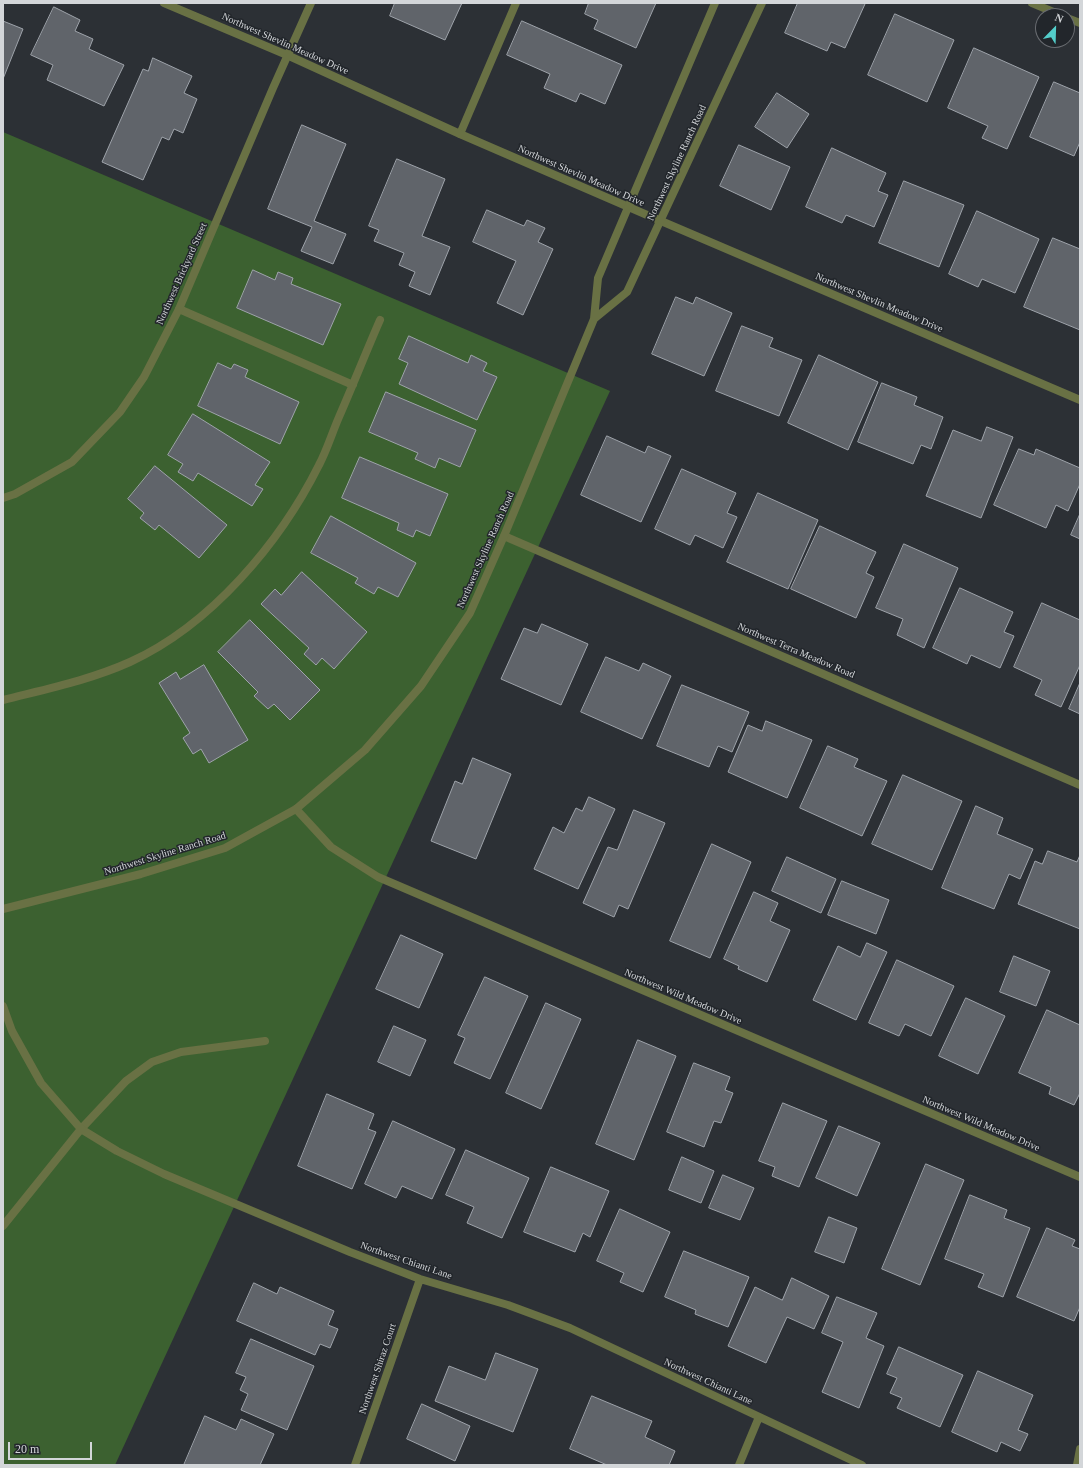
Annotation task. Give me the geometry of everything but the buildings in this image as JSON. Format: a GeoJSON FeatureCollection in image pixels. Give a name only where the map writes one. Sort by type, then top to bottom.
{"type":"FeatureCollection","features":[{"type":"Feature","properties":{"kind":"street","name":"Northwest Shevlin Meadow Drive"},"geometry":{"type":"LineString","coordinates":[[164,3],[287,55],[460,134],[627,207],[1080,400]]}},
{"type":"Feature","properties":{"kind":"street","name":"Northwest Brickyard Street"},"geometry":{"type":"LineString","coordinates":[[3,498],[15,494],[72,462],[120,412],[144,377],[179,309],[287,55],[311,3]]}},
{"type":"Feature","properties":{"kind":"street"},"geometry":{"type":"LineString","coordinates":[[460,134],[516,3]]}},
{"type":"Feature","properties":{"kind":"street","name":"Northwest Skyline Ranch Road"},"geometry":{"type":"LineString","coordinates":[[3,909],[141,874],[225,848],[296,809],[365,750],[421,686],[470,613],[504,536],[594,319],[598,278],[715,3]]}},
{"type":"Feature","properties":{"kind":"street","name":"Northwest Skyline Ranch Road"},"geometry":{"type":"LineString","coordinates":[[594,319],[627,292],[762,3]]}},
{"type":"Feature","properties":{"kind":"street"},"geometry":{"type":"LineString","coordinates":[[1032,3],[1044,8]]}},
{"type":"Feature","properties":{"kind":"street"},"geometry":{"type":"LineString","coordinates":[[179,309],[353,385]]}},
{"type":"Feature","properties":{"kind":"street"},"geometry":{"type":"LineString","coordinates":[[3,700],[92,677],[130,662],[166,643],[208,610],[250,568],[290,516],[319,464],[380,320]]}},
{"type":"Feature","properties":{"kind":"street","name":"Northwest Terra Meadow Road"},"geometry":{"type":"LineString","coordinates":[[504,536],[1080,785]]}},
{"type":"Feature","properties":{"kind":"street","name":"Northwest Wild Meadow Drive"},"geometry":{"type":"LineString","coordinates":[[296,809],[331,847],[378,877],[1080,1177]]}},
{"type":"Feature","properties":{"kind":"street","name":"Northwest Chianti Lane"},"geometry":{"type":"LineString","coordinates":[[3,1006],[12,1031],[41,1083],[81,1130],[117,1151],[164,1174],[350,1252],[420,1279],[508,1305],[570,1328],[862,1465]]}},
{"type":"Feature","properties":{"kind":"street"},"geometry":{"type":"LineString","coordinates":[[4,1222],[81,1130],[126,1081],[152,1062],[181,1052],[265,1041]]}},
{"type":"Feature","properties":{"kind":"street","name":"Northwest Shiraz Court"},"geometry":{"type":"LineString","coordinates":[[355,1465],[420,1279]]}},
{"type":"Feature","properties":{"kind":"street"},"geometry":{"type":"LineString","coordinates":[[738,1465],[759,1417]]}},
{"type":"Feature","properties":{"kind":"street"},"geometry":{"type":"LineString","coordinates":[[1077,1465],[1080,1449]]}},
{"type":"Feature","properties":{"kind":"green space"},"geometry":{"type":"Polygon","coordinates":[[[3,132],[610,391],[115,1465],[3,1465],[3,132]]]}}]}
